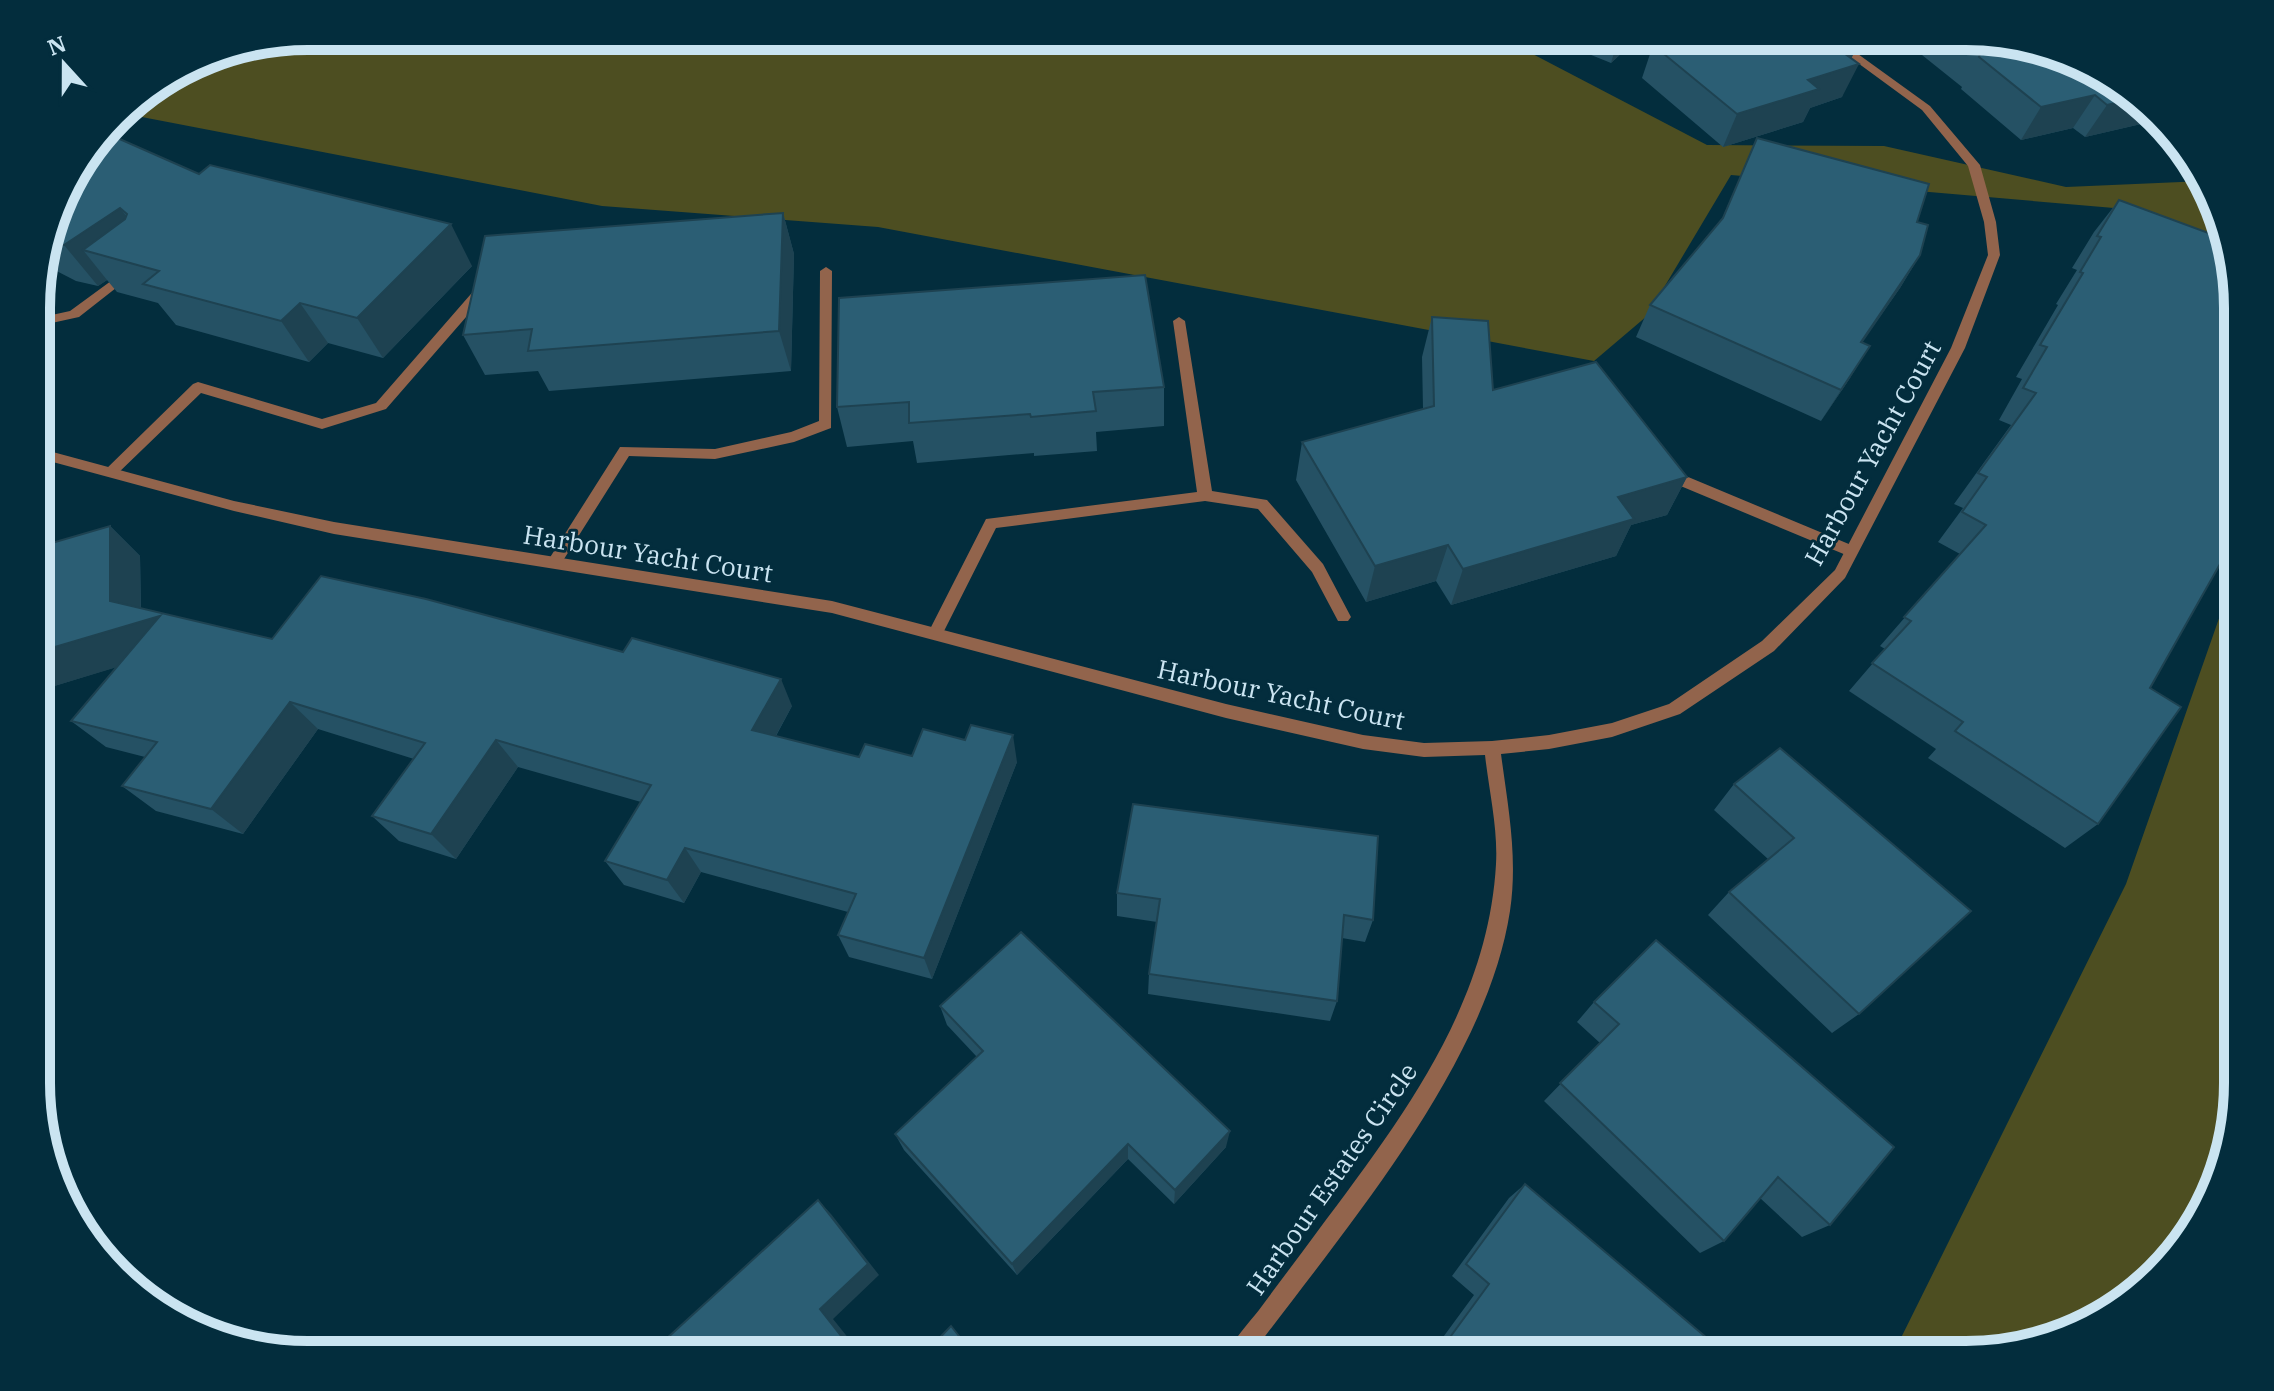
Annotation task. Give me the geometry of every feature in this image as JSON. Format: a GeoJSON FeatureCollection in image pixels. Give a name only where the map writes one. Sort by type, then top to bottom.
{"type":"FeatureCollection","features":[{"type":"Feature","properties":{"kind":"street","name":"Harbour Yacht Court"},"geometry":{"type":"LineString","coordinates":[[50,456],[234,506],[334,528],[832,607],[1226,711],[1363,742],[1424,750],[1492,748],[1549,742],[1612,730],[1674,709],[1768,646],[1840,574],[1958,348],[1994,255],[1990,222],[1974,165],[1926,108],[1845,50]]}},
{"type":"Feature","properties":{"kind":"street"},"geometry":{"type":"LineString","coordinates":[[50,319],[74,314],[139,264]]}},
{"type":"Feature","properties":{"kind":"street"},"geometry":{"type":"LineString","coordinates":[[554,563],[625,451],[715,454],[794,437],[826,424],[826,271]]}},
{"type":"Feature","properties":{"kind":"street"},"geometry":{"type":"LineString","coordinates":[[110,472],[198,387],[322,424],[381,406],[482,290]]}},
{"type":"Feature","properties":{"kind":"street"},"geometry":{"type":"LineString","coordinates":[[1179,321],[1205,496]]}},
{"type":"Feature","properties":{"kind":"street"},"geometry":{"type":"LineString","coordinates":[[1657,457],[1676,478],[1851,551]]}},
{"type":"Feature","properties":{"kind":"street"},"geometry":{"type":"LineString","coordinates":[[936,633],[991,523],[1205,496],[1262,504],[1318,568],[1343,617]]}},
{"type":"Feature","properties":{"kind":"street","name":"Harbour Estates Circle"},"geometry":{"type":"LineString","coordinates":[[1249,1340],[1412,1120],[1450,1054],[1479,988],[1497,930],[1505,862],[1492,748]]}},
{"type":"Feature","properties":{"kind":"shaded area"},"geometry":{"type":"Polygon","coordinates":[[[308,50],[1525,50],[1707,145],[1884,146],[2066,187],[2190,182],[2213,236],[2149,211],[1731,175],[1647,316],[1594,361],[878,227],[602,206],[136,116],[179,85],[225,64],[274,52],[308,50]]]}},
{"type":"Feature","properties":{"kind":"shaded area"},"geometry":{"type":"Polygon","coordinates":[[[2223,607],[2223,1100],[2219,1133],[2197,1197],[2160,1253],[2136,1277],[2080,1314],[2016,1336],[1983,1340],[1900,1340],[2126,884],[2223,607]]]}},
{"type":"Feature","properties":{"kind":"building"},"geometry":{"type":"Polygon","coordinates":[[[1659,50],[1840,50],[1859,64],[1808,80],[1819,89],[1737,114],[1659,50]]]}},
{"type":"Feature","properties":{"kind":"building"},"geometry":{"type":"Polygon","coordinates":[[[1975,51],[2033,59],[2080,77],[2120,102],[2107,105],[2095,95],[2041,107],[1979,57],[1975,51]]]}},
{"type":"Feature","properties":{"kind":"building"},"geometry":{"type":"Polygon","coordinates":[[[115,137],[199,174],[210,165],[451,224],[357,318],[300,303],[281,321],[143,284],[159,271],[83,250],[125,219],[127,214],[120,208],[64,245],[58,244],[70,209],[85,179],[115,137]]]}},
{"type":"Feature","properties":{"kind":"building"},"geometry":{"type":"Polygon","coordinates":[[[1757,138],[1929,184],[1917,222],[1928,225],[1920,255],[1861,342],[1870,346],[1841,390],[1650,305],[1723,218],[1757,138]]]}},
{"type":"Feature","properties":{"kind":"building"},"geometry":{"type":"Polygon","coordinates":[[[2119,200],[2213,235],[2223,291],[2223,559],[2150,688],[2181,707],[2098,824],[1955,731],[1963,722],[1872,663],[1911,621],[1904,617],[1986,525],[1962,512],[1987,477],[1978,473],[2036,393],[2023,388],[2047,347],[2040,345],[2101,237],[2097,236],[2119,200]]]}},
{"type":"Feature","properties":{"kind":"building"},"geometry":{"type":"Polygon","coordinates":[[[783,213],[779,331],[528,351],[532,329],[463,335],[485,236],[783,213]]]}},
{"type":"Feature","properties":{"kind":"building"},"geometry":{"type":"Polygon","coordinates":[[[1145,275],[1164,387],[1093,392],[1096,411],[1031,417],[1030,414],[909,423],[909,402],[837,407],[839,298],[1145,275]]]}},
{"type":"Feature","properties":{"kind":"building"},"geometry":{"type":"Polygon","coordinates":[[[1432,317],[1488,321],[1493,390],[1596,362],[1687,477],[1618,497],[1634,519],[1463,569],[1448,545],[1375,566],[1302,442],[1434,406],[1432,317]]]}},
{"type":"Feature","properties":{"kind":"building"},"geometry":{"type":"Polygon","coordinates":[[[110,526],[110,601],[272,639],[321,576],[426,599],[623,652],[632,638],[781,679],[752,730],[859,757],[865,744],[912,756],[923,729],[965,740],[971,725],[1013,735],[924,958],[838,935],[856,894],[685,848],[667,880],[605,861],[651,785],[496,740],[431,834],[372,816],[425,743],[290,702],[211,809],[122,786],[157,742],[71,721],[160,616],[50,648],[50,544],[110,526]]]}},
{"type":"Feature","properties":{"kind":"building"},"geometry":{"type":"Polygon","coordinates":[[[1780,748],[1971,911],[1859,1014],[1729,892],[1794,838],[1734,784],[1780,748]]]}},
{"type":"Feature","properties":{"kind":"building"},"geometry":{"type":"Polygon","coordinates":[[[1133,804],[1378,836],[1373,920],[1344,915],[1337,1001],[1149,974],[1160,899],[1117,893],[1133,804]]]}},
{"type":"Feature","properties":{"kind":"building"},"geometry":{"type":"Polygon","coordinates":[[[1021,932],[1230,1131],[1175,1190],[1128,1144],[1012,1264],[895,1134],[983,1051],[940,1006],[1021,932]]]}},
{"type":"Feature","properties":{"kind":"building"},"geometry":{"type":"Polygon","coordinates":[[[1656,940],[1894,1147],[1830,1225],[1778,1177],[1724,1241],[1560,1083],[1619,1024],[1594,1002],[1656,940]]]}},
{"type":"Feature","properties":{"kind":"building"},"geometry":{"type":"Polygon","coordinates":[[[1525,1184],[1709,1340],[1448,1340],[1489,1284],[1466,1264],[1525,1184]]]}},
{"type":"Feature","properties":{"kind":"building"},"geometry":{"type":"Polygon","coordinates":[[[818,1200],[868,1264],[820,1309],[845,1341],[664,1341],[818,1200]]]}},
{"type":"Feature","properties":{"kind":"building"},"geometry":{"type":"Polygon","coordinates":[[[951,1326],[963,1341],[937,1341],[951,1326]]]}}]}
